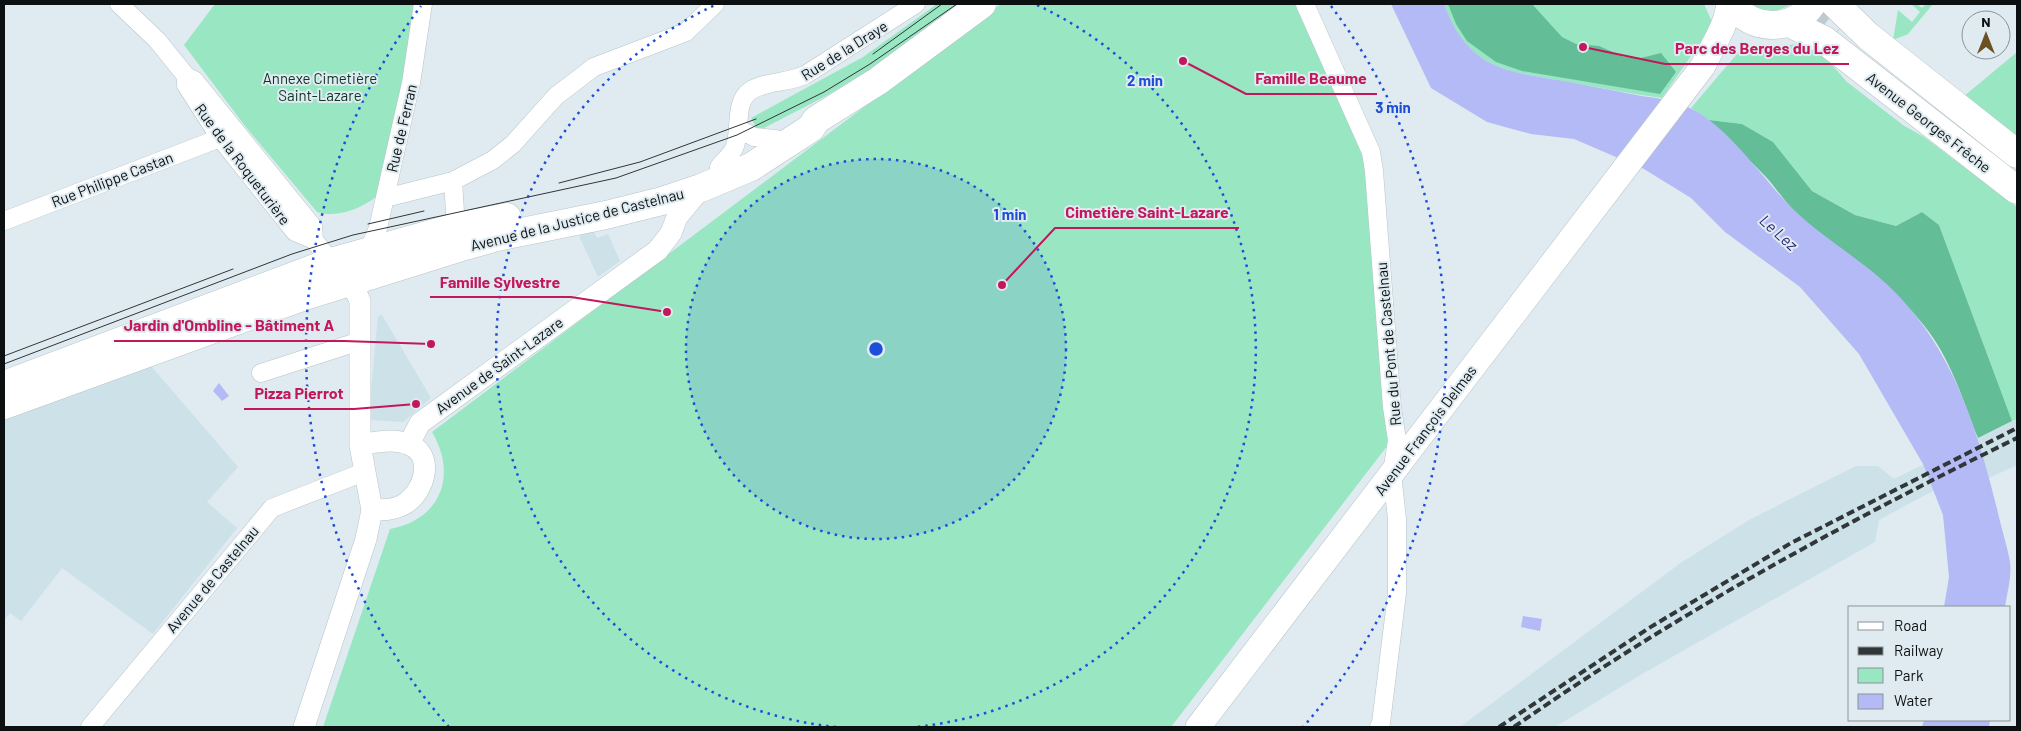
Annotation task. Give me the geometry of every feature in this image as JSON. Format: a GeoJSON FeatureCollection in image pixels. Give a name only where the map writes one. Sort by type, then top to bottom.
{"type":"FeatureCollection","features":[{"type":"Feature","properties":{"kind":"main road","name":"Avenue de la Justice de Castelnau"},"geometry":{"type":"LineString","coordinates":[[4,385],[330,262],[369,250],[456,228],[659,188],[719,167],[730,166],[808,121],[816,120],[878,81],[982,4]]}},
{"type":"Feature","properties":{"kind":"main road"},"geometry":{"type":"LineString","coordinates":[[1703,66],[1728,17],[1729,4]]}},
{"type":"Feature","properties":{"kind":"main road"},"geometry":{"type":"LineString","coordinates":[[1733,4],[1746,18],[1773,26],[1789,23],[1800,17],[1812,4]]}},
{"type":"Feature","properties":{"kind":"main road","name":"Avenue Georges Frêche"},"geometry":{"type":"LineString","coordinates":[[1835,4],[1868,36],[2017,154]]}},
{"type":"Feature","properties":{"kind":"main road"},"geometry":{"type":"LineString","coordinates":[[1703,66],[1742,30],[1758,23]]}},
{"type":"Feature","properties":{"kind":"main road","name":"Avenue Georges Frêche"},"geometry":{"type":"LineString","coordinates":[[1789,23],[1824,40],[2017,190]]}},
{"type":"Feature","properties":{"kind":"main road","name":"Avenue Georges Frêche"},"geometry":{"type":"LineString","coordinates":[[1838,31],[1935,109],[1936,115],[2017,178]]}},
{"type":"Feature","properties":{"kind":"main road","name":"Avenue François Delmas"},"geometry":{"type":"LineString","coordinates":[[1198,727],[1703,66]]}},
{"type":"Feature","properties":{"kind":"main road","name":"Avenue Georges Frêche"},"geometry":{"type":"LineString","coordinates":[[1935,109],[1941,108],[2017,165]]}},
{"type":"Feature","properties":{"kind":"main road","name":"Avenue de la Justice de Castelnau"},"geometry":{"type":"LineString","coordinates":[[4,405],[302,297],[497,237],[606,215],[662,201],[701,188],[751,167],[811,128],[816,120]]}},
{"type":"Feature","properties":{"kind":"main road"},"geometry":{"type":"LineString","coordinates":[[330,262],[352,283],[369,250]]}},
{"type":"Feature","properties":{"kind":"street","name":"Rue de la Roqueturière"},"geometry":{"type":"LineString","coordinates":[[119,4],[157,40],[186,76],[194,80],[312,227],[314,240],[330,262]]}},
{"type":"Feature","properties":{"kind":"street","name":"Rue de Ferran"},"geometry":{"type":"LineString","coordinates":[[369,250],[385,198],[411,83],[423,4]]}},
{"type":"Feature","properties":{"kind":"street"},"geometry":{"type":"LineString","coordinates":[[385,198],[452,181],[493,160],[513,144],[556,96],[594,67],[686,32],[715,4]]}},
{"type":"Feature","properties":{"kind":"street","name":"Rue de la Draye"},"geometry":{"type":"LineString","coordinates":[[719,167],[731,155],[740,129],[740,108],[744,96],[750,91],[761,86],[794,80],[805,75],[916,4]]}},
{"type":"Feature","properties":{"kind":"street","name":"Rue du Pont de Castelnau"},"geometry":{"type":"LineString","coordinates":[[1305,4],[1371,152],[1376,191],[1392,407],[1398,440],[1392,474],[1398,519],[1397,593],[1379,727]]}},
{"type":"Feature","properties":{"kind":"street","name":"Rue de la Roqueturière"},"geometry":{"type":"LineString","coordinates":[[186,76],[186,85],[220,138],[295,232],[314,240]]}},
{"type":"Feature","properties":{"kind":"street"},"geometry":{"type":"LineString","coordinates":[[740,129],[754,137],[776,139]]}},
{"type":"Feature","properties":{"kind":"street","name":"Rue Philippe Castan"},"geometry":{"type":"LineString","coordinates":[[4,221],[220,138]]}},
{"type":"Feature","properties":{"kind":"street"},"geometry":{"type":"LineString","coordinates":[[452,181],[456,228]]}},
{"type":"Feature","properties":{"kind":"street","name":"Avenue de Saint-Lazare"},"geometry":{"type":"LineString","coordinates":[[409,444],[420,423],[658,250],[671,233],[677,218],[701,188]]}},
{"type":"Feature","properties":{"kind":"street"},"geometry":{"type":"LineString","coordinates":[[304,727],[366,539],[372,510],[360,445],[360,301],[352,283]]}},
{"type":"Feature","properties":{"kind":"street"},"geometry":{"type":"LineString","coordinates":[[261,373],[360,341]]}},
{"type":"Feature","properties":{"kind":"street"},"geometry":{"type":"LineString","coordinates":[[360,445],[388,441],[409,444],[418,450],[423,460],[423,482],[416,495],[405,504],[391,509],[372,510]]}},
{"type":"Feature","properties":{"kind":"street","name":"Avenue de Castelnau"},"geometry":{"type":"LineString","coordinates":[[90,727],[272,508],[364,472]]}},
{"type":"Feature","properties":{"kind":"shaded area"},"geometry":{"type":"Polygon","coordinates":[[[593,229],[597,238],[608,234],[620,261],[598,277],[579,236],[593,229]]]}},
{"type":"Feature","properties":{"kind":"shaded area"},"geometry":{"type":"Polygon","coordinates":[[[382,315],[431,398],[403,422],[371,420],[369,411],[378,316],[382,315]]]}},
{"type":"Feature","properties":{"kind":"shaded area"},"geometry":{"type":"Polygon","coordinates":[[[151,366],[238,467],[207,502],[237,528],[153,634],[62,568],[21,621],[10,613],[4,620],[4,419],[151,366]]]}},
{"type":"Feature","properties":{"kind":"shaded area"},"geometry":{"type":"Polygon","coordinates":[[[2017,419],[2017,465],[1989,478],[1935,490],[1879,520],[1875,542],[1642,674],[1555,727],[1460,727],[1682,562],[1749,520],[1856,466],[1878,466],[1894,479],[2017,419]]]}},
{"type":"Feature","properties":{"kind":"green space","name":"Annexe Cimetière Saint-Lazare"},"geometry":{"type":"Polygon","coordinates":[[[215,4],[419,4],[381,193],[360,207],[343,213],[325,214],[317,212],[245,126],[184,45],[215,4]]]}},
{"type":"Feature","properties":{"kind":"green space"},"geometry":{"type":"Polygon","coordinates":[[[937,4],[962,4],[871,69],[826,96],[758,131],[751,118],[863,57],[937,4]]]}},
{"type":"Feature","properties":{"kind":"green space"},"geometry":{"type":"Polygon","coordinates":[[[1001,4],[1299,4],[1367,159],[1391,441],[1171,727],[323,727],[390,529],[407,524],[421,516],[432,506],[439,494],[443,480],[443,464],[440,448],[432,432],[1001,4]]]}},
{"type":"Feature","properties":{"kind":"green space"},"geometry":{"type":"Polygon","coordinates":[[[1444,4],[1704,4],[1713,24],[1662,98],[1526,74],[1492,64],[1465,43],[1454,26],[1444,4]]]}},
{"type":"Feature","properties":{"kind":"green space"},"geometry":{"type":"Polygon","coordinates":[[[1448,4],[1532,4],[1562,37],[1576,44],[1599,46],[1624,57],[1641,58],[1661,53],[1676,72],[1660,94],[1522,71],[1496,62],[1467,41],[1456,24],[1448,4]]]}},
{"type":"Feature","properties":{"kind":"green space"},"geometry":{"type":"Polygon","coordinates":[[[1749,4],[1791,4],[1775,11],[1770,11],[1749,4]]]}},
{"type":"Feature","properties":{"kind":"green space"},"geometry":{"type":"Polygon","coordinates":[[[1911,4],[1917,4],[1922,8],[1926,4],[1933,4],[1908,34],[1893,40],[1898,10],[1912,22],[1920,12],[1911,4]]]}},
{"type":"Feature","properties":{"kind":"green space"},"geometry":{"type":"Polygon","coordinates":[[[1801,43],[1827,59],[1847,82],[1903,125],[1924,137],[2017,207],[2017,419],[2012,421],[1939,225],[1922,212],[1896,226],[1855,215],[1812,191],[1773,142],[1742,124],[1709,120],[1691,108],[1742,48],[1763,50],[1801,43]]]}},
{"type":"Feature","properties":{"kind":"green space"},"geometry":{"type":"Polygon","coordinates":[[[2017,52],[2017,144],[1963,97],[2007,60],[2011,60],[2011,57],[2017,52]]]}},
{"type":"Feature","properties":{"kind":"green space"},"geometry":{"type":"Polygon","coordinates":[[[1709,120],[1742,124],[1773,142],[1812,191],[1855,215],[1896,226],[1922,212],[1939,225],[2012,421],[1978,438],[1957,383],[1944,357],[1929,332],[1914,313],[1881,282],[1811,227],[1794,211],[1765,176],[1709,120]]]}},
{"type":"Feature","properties":{"kind":"water","name":"Le Lez"},"geometry":{"type":"Polygon","coordinates":[[[1391,4],[1444,4],[1464,42],[1476,54],[1490,63],[1523,74],[1677,103],[1707,118],[1720,129],[1734,142],[1795,211],[1894,291],[1924,326],[1939,350],[1964,401],[1974,427],[1990,482],[2010,562],[2010,579],[2005,606],[1944,606],[1949,577],[1943,515],[1923,464],[1859,354],[1800,287],[1725,232],[1691,198],[1644,169],[1574,139],[1531,134],[1487,122],[1431,88],[1391,4]]]}},
{"type":"Feature","properties":{"kind":"water"},"geometry":{"type":"Polygon","coordinates":[[[219,383],[229,396],[222,401],[213,391],[219,383]]]}},
{"type":"Feature","properties":{"kind":"water"},"geometry":{"type":"Polygon","coordinates":[[[1523,616],[1542,619],[1540,631],[1521,627],[1523,616]]]}},
{"type":"Feature","properties":{"kind":"water"},"geometry":{"type":"Polygon","coordinates":[[[1924,721],[1990,721],[1989,727],[1922,727],[1924,721]]]}},
{"type":"Feature","properties":{"kind":"tunnel"},"geometry":{"type":"LineString","coordinates":[[1805,4],[1838,31]]}},
{"type":"Feature","properties":{"kind":"tram line"},"geometry":{"type":"LineString","coordinates":[[873,54],[942,4]]}},
{"type":"Feature","properties":{"kind":"tram line"},"geometry":{"type":"LineString","coordinates":[[4,364],[292,254],[353,235],[616,178],[737,135],[824,92],[870,64],[957,4]]}},
{"type":"Feature","properties":{"kind":"tram line"},"geometry":{"type":"LineString","coordinates":[[559,183],[640,162],[756,119]]}},
{"type":"Feature","properties":{"kind":"tram line"},"geometry":{"type":"LineString","coordinates":[[368,224],[424,211]]}},
{"type":"Feature","properties":{"kind":"tram line"},"geometry":{"type":"LineString","coordinates":[[4,356],[233,269]]}},
{"type":"Feature","properties":{"kind":"railway"},"geometry":{"type":"LineString","coordinates":[[1499,727],[1649,628],[1791,543],[2017,428]]}},
{"type":"Feature","properties":{"kind":"railway"},"geometry":{"type":"LineString","coordinates":[[1514,727],[1574,686],[1697,609],[1887,503],[2017,438]]}},
{"type":"Feature","properties":{"kind":"place","name":"Parc des Berges du Lez"},"geometry":{"type":"Point","coordinates":[1583,47]}},
{"type":"Feature","properties":{"kind":"place","name":"Famille Beaume"},"geometry":{"type":"Point","coordinates":[1183,61]}},
{"type":"Feature","properties":{"kind":"place","name":"Cimetière Saint-Lazare"},"geometry":{"type":"Point","coordinates":[1002,285]}},
{"type":"Feature","properties":{"kind":"place","name":"Famille Sylvestre"},"geometry":{"type":"Point","coordinates":[667,312]}},
{"type":"Feature","properties":{"kind":"place","name":"Jardin d'Ombline - Bâtiment A"},"geometry":{"type":"Point","coordinates":[431,344]}},
{"type":"Feature","properties":{"kind":"place","name":"Pizza Pierrot"},"geometry":{"type":"Point","coordinates":[416,404]}}]}
